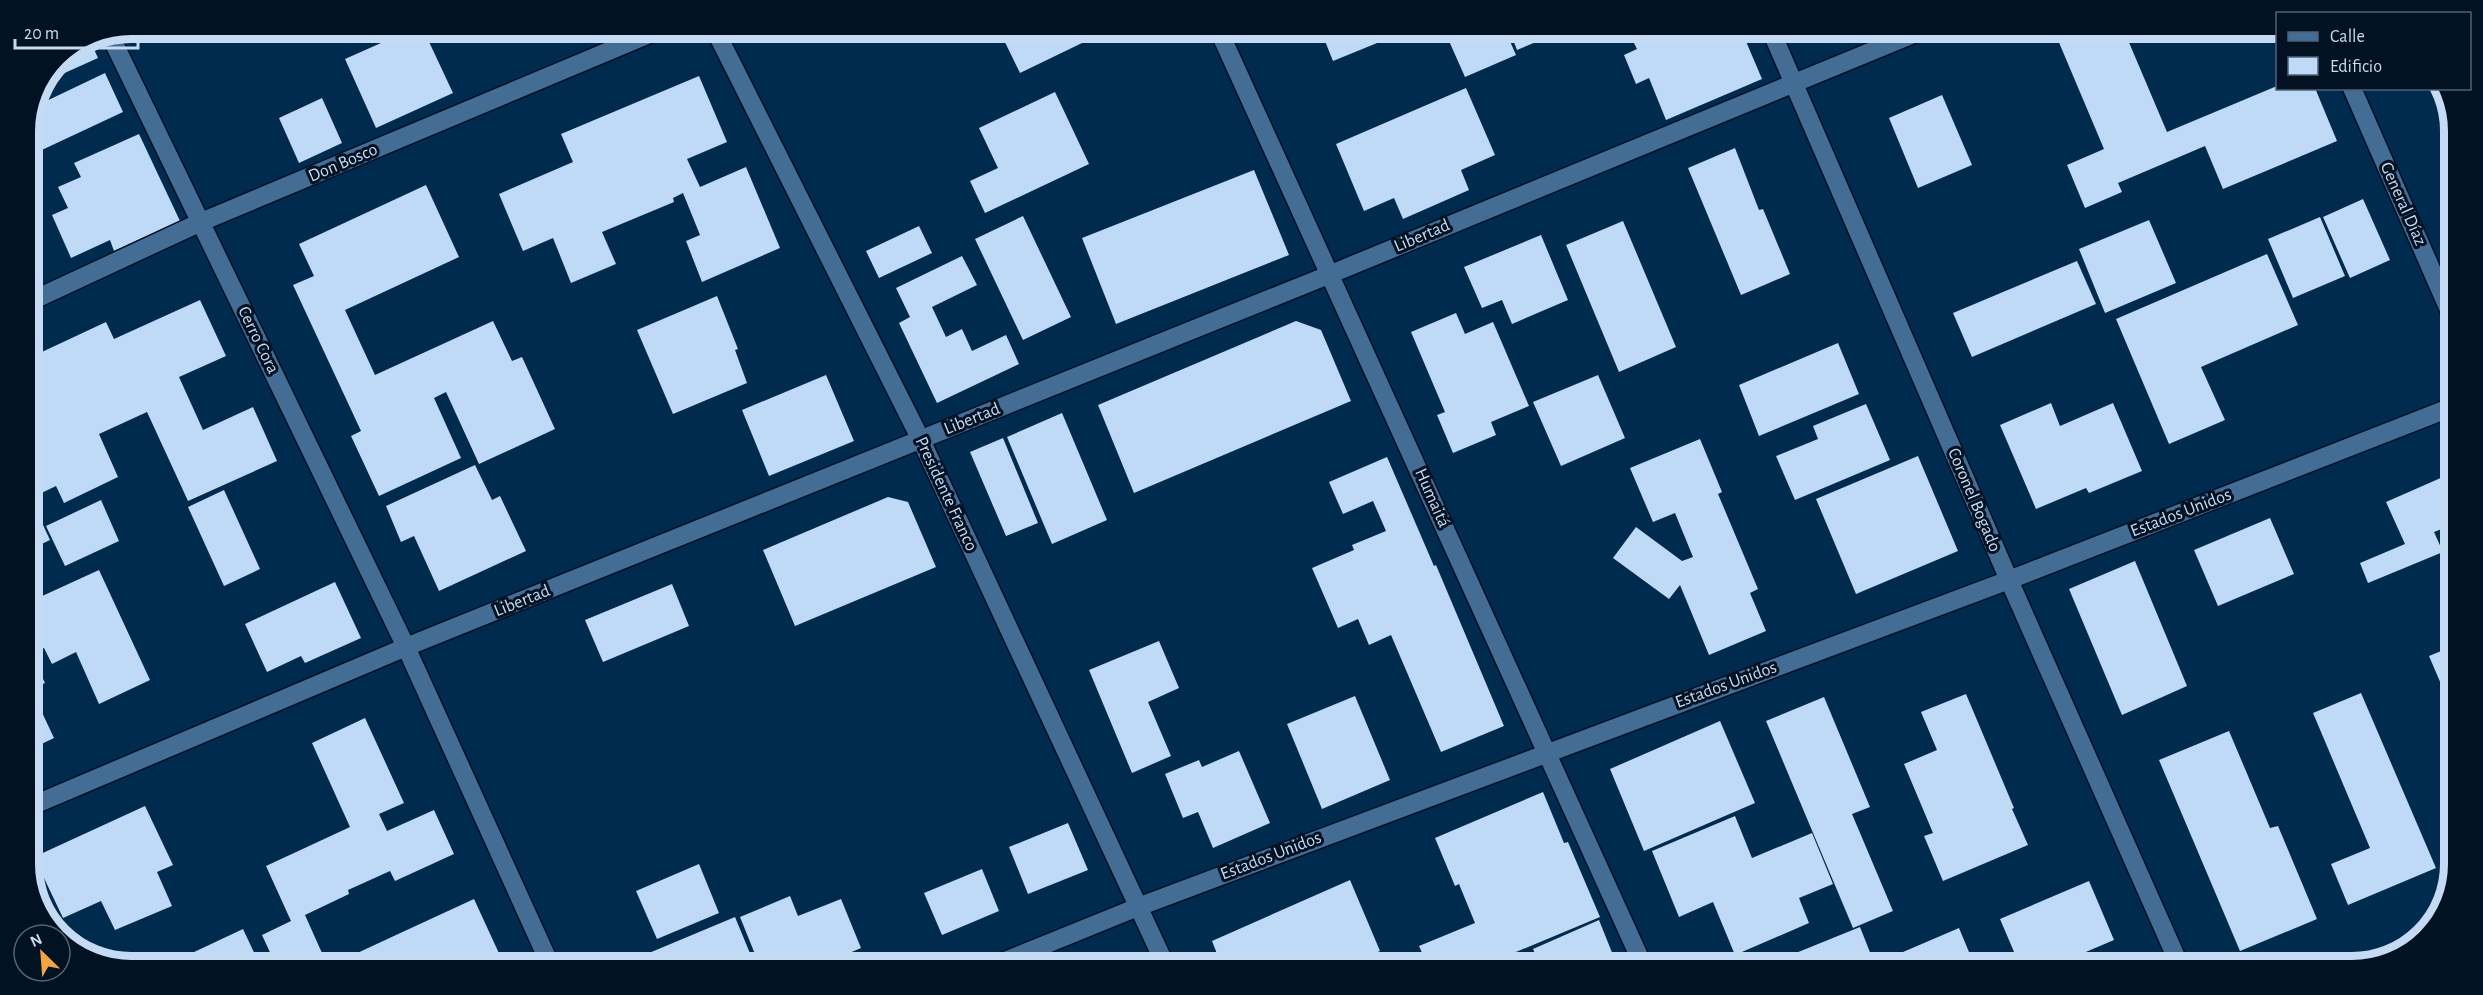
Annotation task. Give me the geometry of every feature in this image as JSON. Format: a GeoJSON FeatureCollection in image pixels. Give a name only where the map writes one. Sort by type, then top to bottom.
{"type":"FeatureCollection","features":[{"type":"Feature","properties":{"kind":"street","name":"Don Bosco"},"geometry":{"type":"LineString","coordinates":[[39,297],[201,222],[638,39]]}},
{"type":"Feature","properties":{"kind":"street","name":"Presidente Franco"},"geometry":{"type":"LineString","coordinates":[[720,39],[921,440],[1161,956]]}},
{"type":"Feature","properties":{"kind":"street","name":"Humaitá"},"geometry":{"type":"LineString","coordinates":[[1223,39],[1639,956]]}},
{"type":"Feature","properties":{"kind":"street","name":"Coronel Bogado"},"geometry":{"type":"LineString","coordinates":[[1775,39],[1795,81],[2008,580],[2176,956]]}},
{"type":"Feature","properties":{"kind":"street","name":"Libertad"},"geometry":{"type":"LineString","coordinates":[[39,803],[406,647],[1331,274],[1901,39]]}},
{"type":"Feature","properties":{"kind":"street","name":"Cerro Cora"},"geometry":{"type":"LineString","coordinates":[[113,41],[406,647],[546,956]]}},
{"type":"Feature","properties":{"kind":"street","name":"General Díaz"},"geometry":{"type":"LineString","coordinates":[[2353,90],[2444,298]]}},
{"type":"Feature","properties":{"kind":"street","name":"Estados Unidos"},"geometry":{"type":"LineString","coordinates":[[1017,956],[1138,907],[1546,752],[2008,580],[2444,410]]}},
{"type":"Feature","properties":{"kind":"building"},"geometry":{"type":"Polygon","coordinates":[[[379,39],[428,39],[453,93],[376,128],[345,59],[381,43],[379,39]]]}},
{"type":"Feature","properties":{"kind":"building"},"geometry":{"type":"Polygon","coordinates":[[[1003,39],[1080,39],[1082,43],[1020,73],[1003,39]]]}},
{"type":"Feature","properties":{"kind":"building"},"geometry":{"type":"Polygon","coordinates":[[[1324,39],[1381,39],[1382,41],[1333,61],[1324,39]]]}},
{"type":"Feature","properties":{"kind":"building"},"geometry":{"type":"Polygon","coordinates":[[[1448,39],[1509,39],[1516,55],[1465,77],[1448,39]]]}},
{"type":"Feature","properties":{"kind":"building"},"geometry":{"type":"Polygon","coordinates":[[[1513,39],[1543,39],[1517,50],[1513,39]]]}},
{"type":"Feature","properties":{"kind":"building"},"geometry":{"type":"Polygon","coordinates":[[[1632,39],[1745,39],[1762,79],[1666,120],[1649,78],[1636,84],[1624,55],[1637,49],[1632,39]]]}},
{"type":"Feature","properties":{"kind":"building"},"geometry":{"type":"Polygon","coordinates":[[[2058,39],[2128,39],[2167,132],[2276,86],[2276,90],[2316,90],[2337,141],[2223,189],[2205,146],[2118,183],[2122,192],[2085,208],[2067,165],[2104,149],[2058,39]]]}},
{"type":"Feature","properties":{"kind":"building"},"geometry":{"type":"Polygon","coordinates":[[[93,47],[98,58],[57,76],[80,54],[93,47]]]}},
{"type":"Feature","properties":{"kind":"building"},"geometry":{"type":"Polygon","coordinates":[[[105,73],[123,112],[39,151],[39,131],[44,102],[105,73]]]}},
{"type":"Feature","properties":{"kind":"building"},"geometry":{"type":"Polygon","coordinates":[[[699,76],[727,142],[687,159],[700,187],[746,167],[780,248],[702,282],[686,241],[700,235],[683,193],[673,198],[674,202],[602,232],[616,264],[571,283],[553,238],[523,251],[499,194],[573,162],[561,134],[699,76]]]}},
{"type":"Feature","properties":{"kind":"building"},"geometry":{"type":"Polygon","coordinates":[[[1466,88],[1495,155],[1461,170],[1469,190],[1403,219],[1394,198],[1364,211],[1336,144],[1466,88]]]}},
{"type":"Feature","properties":{"kind":"building"},"geometry":{"type":"Polygon","coordinates":[[[1055,92],[1089,164],[985,213],[970,181],[998,168],[979,128],[1055,92]]]}},
{"type":"Feature","properties":{"kind":"building"},"geometry":{"type":"Polygon","coordinates":[[[1942,95],[1972,165],[1918,188],[1889,118],[1942,95]]]}},
{"type":"Feature","properties":{"kind":"building"},"geometry":{"type":"Polygon","coordinates":[[[322,98],[342,143],[299,163],[279,118],[322,98]]]}},
{"type":"Feature","properties":{"kind":"building"},"geometry":{"type":"Polygon","coordinates":[[[139,134],[180,221],[114,251],[110,240],[71,258],[52,215],[68,208],[58,187],[81,177],[74,163],[139,134]]]}},
{"type":"Feature","properties":{"kind":"building"},"geometry":{"type":"Polygon","coordinates":[[[1735,148],[1759,210],[1763,209],[1790,274],[1741,295],[1688,168],[1735,148]]]}},
{"type":"Feature","properties":{"kind":"building"},"geometry":{"type":"Polygon","coordinates":[[[1254,170],[1289,255],[1116,324],[1082,238],[1254,170]]]}},
{"type":"Feature","properties":{"kind":"building"},"geometry":{"type":"Polygon","coordinates":[[[426,185],[459,257],[345,310],[375,375],[493,321],[512,361],[522,357],[555,429],[479,464],[446,392],[434,398],[461,458],[379,496],[351,436],[361,431],[293,285],[314,276],[299,244],[426,185]]]}},
{"type":"Feature","properties":{"kind":"building"},"geometry":{"type":"Polygon","coordinates":[[[2363,199],[2390,260],[2350,278],[2323,217],[2363,199]]]}},
{"type":"Feature","properties":{"kind":"building"},"geometry":{"type":"Polygon","coordinates":[[[1023,216],[1071,317],[1023,340],[975,239],[1023,216]]]}},
{"type":"Feature","properties":{"kind":"building"},"geometry":{"type":"Polygon","coordinates":[[[2320,217],[2345,276],[2293,298],[2268,239],[2320,217]]]}},
{"type":"Feature","properties":{"kind":"building"},"geometry":{"type":"Polygon","coordinates":[[[2149,220],[2176,283],[2105,313],[2079,249],[2149,220]]]}},
{"type":"Feature","properties":{"kind":"building"},"geometry":{"type":"Polygon","coordinates":[[[1623,221],[1676,347],[1619,372],[1566,245],[1623,221]]]}},
{"type":"Feature","properties":{"kind":"building"},"geometry":{"type":"Polygon","coordinates":[[[919,226],[932,253],[879,278],[866,251],[919,226]]]}},
{"type":"Feature","properties":{"kind":"building"},"geometry":{"type":"Polygon","coordinates":[[[1541,235],[1568,300],[1512,324],[1502,300],[1482,308],[1464,267],[1541,235]]]}},
{"type":"Feature","properties":{"kind":"building"},"geometry":{"type":"Polygon","coordinates":[[[2267,254],[2298,325],[2201,367],[2225,420],[2169,444],[2116,319],[2267,254]]]}},
{"type":"Feature","properties":{"kind":"building"},"geometry":{"type":"Polygon","coordinates":[[[962,256],[977,285],[932,307],[946,337],[962,329],[972,351],[1006,335],[1019,364],[937,403],[899,323],[910,317],[896,288],[962,256]]]}},
{"type":"Feature","properties":{"kind":"building"},"geometry":{"type":"Polygon","coordinates":[[[2077,261],[2096,304],[1972,357],[1953,313],[2077,261]]]}},
{"type":"Feature","properties":{"kind":"building"},"geometry":{"type":"Polygon","coordinates":[[[717,296],[738,349],[735,350],[747,383],[673,414],[637,330],[717,296]]]}},
{"type":"Feature","properties":{"kind":"building"},"geometry":{"type":"Polygon","coordinates":[[[200,300],[226,356],[179,377],[203,430],[253,407],[277,461],[188,501],[147,412],[99,434],[118,477],[64,503],[56,486],[39,494],[39,353],[106,322],[114,339],[200,300]]]}},
{"type":"Feature","properties":{"kind":"building"},"geometry":{"type":"Polygon","coordinates":[[[1456,313],[1465,334],[1493,322],[1529,406],[1491,422],[1496,435],[1453,453],[1437,415],[1445,412],[1411,332],[1456,313]]]}},
{"type":"Feature","properties":{"kind":"building"},"geometry":{"type":"Polygon","coordinates":[[[1296,321],[1321,330],[1351,401],[1134,493],[1098,405],[1296,321]]]}},
{"type":"Feature","properties":{"kind":"building"},"geometry":{"type":"Polygon","coordinates":[[[1838,343],[1859,394],[1759,436],[1739,385],[1838,343]]]}},
{"type":"Feature","properties":{"kind":"building"},"geometry":{"type":"Polygon","coordinates":[[[826,375],[854,441],[769,476],[742,410],[826,375]]]}},
{"type":"Feature","properties":{"kind":"building"},"geometry":{"type":"Polygon","coordinates":[[[1598,375],[1625,438],[1561,466],[1533,402],[1598,375]]]}},
{"type":"Feature","properties":{"kind":"building"},"geometry":{"type":"Polygon","coordinates":[[[2051,403],[2060,426],[2113,403],[2142,471],[2089,493],[2086,488],[2036,509],[2000,425],[2051,403]]]}},
{"type":"Feature","properties":{"kind":"building"},"geometry":{"type":"Polygon","coordinates":[[[1866,404],[1890,460],[1795,500],[1776,456],[1818,439],[1813,426],[1866,404]]]}},
{"type":"Feature","properties":{"kind":"building"},"geometry":{"type":"Polygon","coordinates":[[[1062,413],[1107,520],[1052,544],[1007,437],[1062,413]]]}},
{"type":"Feature","properties":{"kind":"building"},"geometry":{"type":"Polygon","coordinates":[[[1003,438],[1038,523],[1006,536],[970,452],[1003,438]]]}},
{"type":"Feature","properties":{"kind":"building"},"geometry":{"type":"Polygon","coordinates":[[[1700,439],[1722,492],[1718,494],[1758,589],[1750,593],[1766,631],[1709,655],[1680,585],[1669,599],[1613,558],[1636,527],[1682,561],[1693,557],[1675,513],[1653,522],[1630,468],[1700,439]]]}},
{"type":"Feature","properties":{"kind":"building"},"geometry":{"type":"Polygon","coordinates":[[[1918,456],[1958,551],[1856,594],[1816,499],[1918,456]]]}},
{"type":"Feature","properties":{"kind":"building"},"geometry":{"type":"Polygon","coordinates":[[[1387,457],[1434,566],[1436,565],[1504,726],[1441,752],[1391,635],[1369,645],[1358,619],[1338,628],[1312,568],[1354,550],[1352,545],[1386,531],[1373,501],[1343,514],[1329,482],[1387,457]]]}},
{"type":"Feature","properties":{"kind":"building"},"geometry":{"type":"Polygon","coordinates":[[[475,465],[492,500],[500,496],[526,551],[439,591],[414,536],[401,542],[386,506],[475,465]]]}},
{"type":"Feature","properties":{"kind":"building"},"geometry":{"type":"Polygon","coordinates":[[[2444,477],[2444,528],[2434,532],[2443,552],[2368,583],[2360,563],[2405,544],[2386,502],[2444,477]]]}},
{"type":"Feature","properties":{"kind":"building"},"geometry":{"type":"Polygon","coordinates":[[[224,490],[260,569],[224,586],[188,507],[224,490]]]}},
{"type":"Feature","properties":{"kind":"building"},"geometry":{"type":"Polygon","coordinates":[[[888,497],[908,502],[936,567],[795,626],[763,550],[888,497]]]}},
{"type":"Feature","properties":{"kind":"building"},"geometry":{"type":"Polygon","coordinates":[[[101,500],[119,541],[65,566],[46,526],[101,500]]]}},
{"type":"Feature","properties":{"kind":"building"},"geometry":{"type":"Polygon","coordinates":[[[39,516],[50,540],[39,545],[39,516]]]}},
{"type":"Feature","properties":{"kind":"building"},"geometry":{"type":"Polygon","coordinates":[[[2270,518],[2294,574],[2218,606],[2194,550],[2270,518]]]}},
{"type":"Feature","properties":{"kind":"building"},"geometry":{"type":"Polygon","coordinates":[[[2135,561],[2187,686],[2122,715],[2069,589],[2135,561]]]}},
{"type":"Feature","properties":{"kind":"building"},"geometry":{"type":"Polygon","coordinates":[[[99,570],[150,680],[99,704],[76,652],[52,664],[44,648],[39,650],[39,595],[40,597],[99,570]]]}},
{"type":"Feature","properties":{"kind":"building"},"geometry":{"type":"Polygon","coordinates":[[[335,582],[361,638],[305,663],[301,656],[267,672],[245,624],[335,582]]]}},
{"type":"Feature","properties":{"kind":"building"},"geometry":{"type":"Polygon","coordinates":[[[672,584],[689,626],[603,662],[585,620],[672,584]]]}},
{"type":"Feature","properties":{"kind":"building"},"geometry":{"type":"Polygon","coordinates":[[[1159,641],[1179,688],[1148,702],[1171,756],[1132,773],[1089,670],[1159,641]]]}},
{"type":"Feature","properties":{"kind":"building"},"geometry":{"type":"Polygon","coordinates":[[[2444,650],[2444,691],[2429,656],[2444,650]]]}},
{"type":"Feature","properties":{"kind":"building"},"geometry":{"type":"Polygon","coordinates":[[[39,671],[45,683],[39,686],[39,671]]]}},
{"type":"Feature","properties":{"kind":"building"},"geometry":{"type":"Polygon","coordinates":[[[2361,693],[2436,868],[2348,905],[2331,864],[2370,848],[2313,713],[2361,693]]]}},
{"type":"Feature","properties":{"kind":"building"},"geometry":{"type":"Polygon","coordinates":[[[1966,694],[2028,845],[1943,881],[1924,836],[1933,833],[1904,764],[1937,750],[1921,712],[1966,694]]]}},
{"type":"Feature","properties":{"kind":"building"},"geometry":{"type":"Polygon","coordinates":[[[1355,696],[1390,780],[1322,809],[1287,724],[1355,696]]]}},
{"type":"Feature","properties":{"kind":"building"},"geometry":{"type":"Polygon","coordinates":[[[1824,697],[1870,807],[1852,814],[1893,911],[1853,928],[1766,721],[1824,697]]]}},
{"type":"Feature","properties":{"kind":"building"},"geometry":{"type":"Polygon","coordinates":[[[39,706],[54,738],[39,745],[39,706]]]}},
{"type":"Feature","properties":{"kind":"building"},"geometry":{"type":"Polygon","coordinates":[[[365,718],[404,803],[379,814],[387,831],[434,810],[454,854],[395,881],[390,871],[348,890],[349,894],[305,915],[323,956],[272,956],[262,935],[291,921],[266,866],[350,827],[312,743],[365,718]]]}},
{"type":"Feature","properties":{"kind":"building"},"geometry":{"type":"Polygon","coordinates":[[[1720,721],[1755,803],[1644,851],[1610,769],[1720,721]]]}},
{"type":"Feature","properties":{"kind":"building"},"geometry":{"type":"Polygon","coordinates":[[[2229,731],[2270,828],[2278,826],[2317,919],[2240,951],[2159,760],[2229,731]]]}},
{"type":"Feature","properties":{"kind":"building"},"geometry":{"type":"Polygon","coordinates":[[[1239,751],[1270,823],[1213,848],[1198,812],[1183,818],[1165,774],[1199,760],[1202,767],[1239,751]]]}},
{"type":"Feature","properties":{"kind":"building"},"geometry":{"type":"Polygon","coordinates":[[[1543,792],[1564,843],[1568,842],[1600,917],[1506,956],[1423,956],[1419,946],[1475,923],[1459,884],[1455,886],[1435,838],[1543,792]]]}},
{"type":"Feature","properties":{"kind":"building"},"geometry":{"type":"Polygon","coordinates":[[[145,806],[173,865],[157,872],[172,906],[115,930],[101,901],[63,918],[39,868],[39,855],[145,806]]]}},
{"type":"Feature","properties":{"kind":"building"},"geometry":{"type":"Polygon","coordinates":[[[1735,816],[1752,858],[1812,833],[1833,884],[1799,898],[1809,923],[1735,955],[1713,902],[1679,917],[1652,851],[1735,816]]]}},
{"type":"Feature","properties":{"kind":"building"},"geometry":{"type":"Polygon","coordinates":[[[1068,823],[1088,870],[1028,894],[1009,847],[1068,823]]]}},
{"type":"Feature","properties":{"kind":"building"},"geometry":{"type":"Polygon","coordinates":[[[699,864],[719,913],[657,939],[636,891],[699,864]]]}},
{"type":"Feature","properties":{"kind":"building"},"geometry":{"type":"Polygon","coordinates":[[[982,869],[999,911],[942,935],[924,893],[982,869]]]}},
{"type":"Feature","properties":{"kind":"building"},"geometry":{"type":"Polygon","coordinates":[[[1350,880],[1380,951],[1368,956],[1218,956],[1212,941],[1350,880]]]}},
{"type":"Feature","properties":{"kind":"building"},"geometry":{"type":"Polygon","coordinates":[[[2089,881],[2114,940],[2076,956],[2016,956],[2000,919],[2089,881]]]}},
{"type":"Feature","properties":{"kind":"building"},"geometry":{"type":"Polygon","coordinates":[[[790,896],[798,916],[841,899],[861,948],[842,956],[776,956],[775,952],[765,956],[756,956],[740,917],[790,896]]]}},
{"type":"Feature","properties":{"kind":"building"},"geometry":{"type":"Polygon","coordinates":[[[474,899],[500,956],[351,956],[474,899]]]}},
{"type":"Feature","properties":{"kind":"building"},"geometry":{"type":"Polygon","coordinates":[[[735,917],[751,956],[642,956],[735,917]]]}},
{"type":"Feature","properties":{"kind":"building"},"geometry":{"type":"Polygon","coordinates":[[[1599,920],[1613,956],[1536,956],[1533,949],[1599,920]]]}},
{"type":"Feature","properties":{"kind":"building"},"geometry":{"type":"Polygon","coordinates":[[[1860,927],[1871,956],[1788,956],[1860,927]]]}},
{"type":"Feature","properties":{"kind":"building"},"geometry":{"type":"Polygon","coordinates":[[[1959,928],[1971,956],[1894,956],[1959,928]]]}},
{"type":"Feature","properties":{"kind":"building"},"geometry":{"type":"Polygon","coordinates":[[[243,929],[256,956],[186,956],[243,929]]]}}]}
